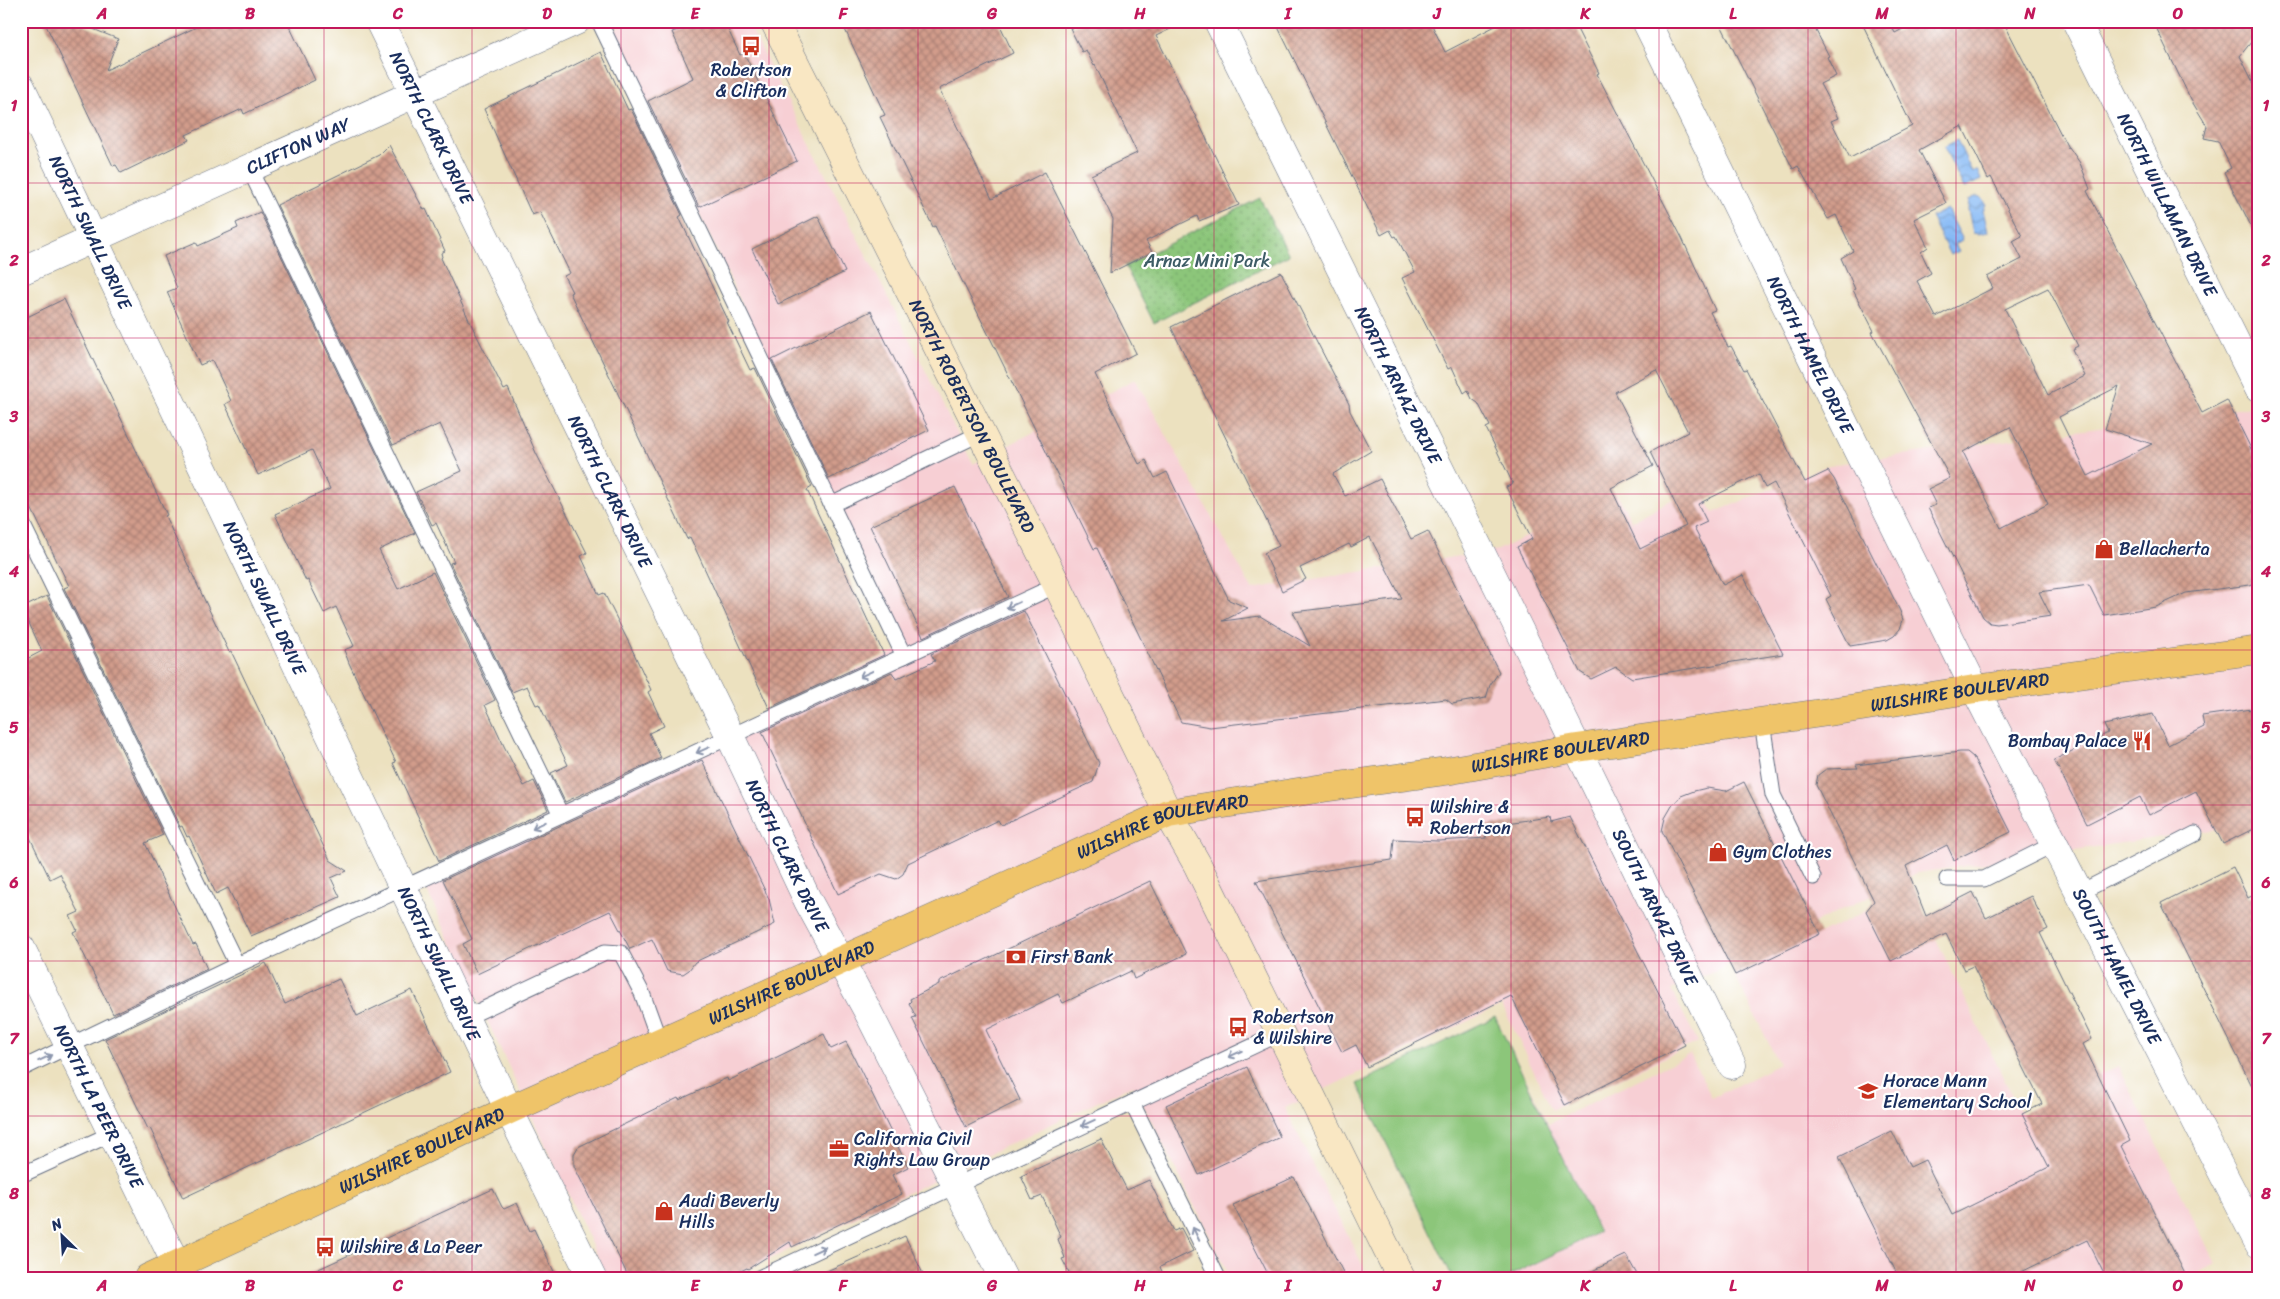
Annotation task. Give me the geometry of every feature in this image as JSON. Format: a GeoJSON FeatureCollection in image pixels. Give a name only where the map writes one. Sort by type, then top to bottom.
{"type":"FeatureCollection","features":[{"type":"Feature","properties":{"kind":"main road","name":"NORTH ROBERTSON BOULEVARD"},"geometry":{"type":"LineString","coordinates":[[774,21],[1057,584],[1168,814],[1197,864],[1279,1034],[1401,1278]]}},
{"type":"Feature","properties":{"kind":"main road","name":"WILSHIRE BOULEVARD"},"geometry":{"type":"LineString","coordinates":[[148,1278],[180,1271],[509,1110],[1168,814],[1323,788],[1446,771],[1577,748],[1975,689],[2259,650]]}},
{"type":"Feature","properties":{"kind":"street","name":"NORTH CLARK DRIVE"},"geometry":{"type":"LineString","coordinates":[[379,21],[731,738],[808,901],[957,1185],[1003,1278]]}},
{"type":"Feature","properties":{"kind":"street","name":"CLIFTON WAY"},"geometry":{"type":"LineString","coordinates":[[21,271],[576,21]]}},
{"type":"Feature","properties":{"kind":"street","name":"NORTH ARNAZ DRIVE"},"geometry":{"type":"LineString","coordinates":[[1218,21],[1577,748]]}},
{"type":"Feature","properties":{"kind":"street","name":"NORTH HAMEL DRIVE"},"geometry":{"type":"LineString","coordinates":[[1646,21],[1975,689]]}},
{"type":"Feature","properties":{"kind":"street","name":"NORTH WILLAMAN DRIVE"},"geometry":{"type":"LineString","coordinates":[[2076,21],[2259,389]]}},
{"type":"Feature","properties":{"kind":"street","name":"NORTH SWALL DRIVE"},"geometry":{"type":"LineString","coordinates":[[21,88],[509,1110],[592,1278]]}},
{"type":"Feature","properties":{"kind":"street","name":"SOUTH HAMEL DRIVE"},"geometry":{"type":"LineString","coordinates":[[1975,689],[2259,1244]]}},
{"type":"Feature","properties":{"kind":"street","name":"SOUTH ARNAZ DRIVE"},"geometry":{"type":"LineString","coordinates":[[1577,748],[1732,1066]]}},
{"type":"Feature","properties":{"kind":"street","name":"NORTH LA PEER DRIVE"},"geometry":{"type":"LineString","coordinates":[[21,948],[180,1271]]}},
{"type":"Feature","properties":{"kind":"lane"},"geometry":{"type":"LineString","coordinates":[[599,21],[904,656]]}},
{"type":"Feature","properties":{"kind":"lane"},"geometry":{"type":"LineString","coordinates":[[249,168],[561,815]]}},
{"type":"Feature","properties":{"kind":"lane"},"geometry":{"type":"LineString","coordinates":[[831,505],[981,433]]}},
{"type":"Feature","properties":{"kind":"lane"},"geometry":{"type":"LineString","coordinates":[[21,521],[237,965]]}},
{"type":"Feature","properties":{"kind":"lane"},"geometry":{"type":"LineString","coordinates":[[21,1069],[237,965],[731,738],[1057,584]]}},
{"type":"Feature","properties":{"kind":"lane"},"geometry":{"type":"LineString","coordinates":[[1762,722],[1773,795],[1813,877]]}},
{"type":"Feature","properties":{"kind":"lane"},"geometry":{"type":"LineString","coordinates":[[2079,893],[2195,834]]}},
{"type":"Feature","properties":{"kind":"lane"},"geometry":{"type":"LineString","coordinates":[[1947,879],[1984,879],[2054,844]]}},
{"type":"Feature","properties":{"kind":"lane"},"geometry":{"type":"LineString","coordinates":[[465,1018],[605,952],[621,953],[642,993],[660,1043]]}},
{"type":"Feature","properties":{"kind":"lane"},"geometry":{"type":"LineString","coordinates":[[759,1278],[790,1271],[957,1185],[1279,1034]]}},
{"type":"Feature","properties":{"kind":"lane"},"geometry":{"type":"LineString","coordinates":[[1132,1103],[1218,1278]]}},
{"type":"Feature","properties":{"kind":"lane"},"geometry":{"type":"LineString","coordinates":[[21,1175],[111,1134]]}},
{"type":"Feature","properties":{"kind":"shaded area"},"geometry":{"type":"Polygon","coordinates":[[[632,21],[747,21],[973,464],[1135,379],[1252,589],[1498,550],[1616,493],[1632,521],[1699,485],[1713,513],[1829,465],[2259,406],[2259,823],[1917,873],[1712,973],[1671,990],[1698,1042],[1552,1110],[1502,1005],[1285,1108],[1369,1278],[1231,1278],[1133,1085],[730,1278],[607,1278],[421,878],[904,647],[613,31],[632,21]]]}},
{"type":"Feature","properties":{"kind":"shaded area","name":"Horace Mann Elementary School"},"geometry":{"type":"Polygon","coordinates":[[[1866,911],[1891,961],[1936,939],[2021,1114],[2118,1066],[2216,1264],[2189,1278],[1453,1278],[1357,1084],[1495,1017],[1548,1124],[1690,1054],[1712,1098],[1779,1064],[1735,975],[1866,911]]]}},
{"type":"Feature","properties":{"kind":"green space","name":"Arnaz Mini Park"},"geometry":{"type":"Polygon","coordinates":[[[1260,198],[1289,255],[1154,323],[1125,266],[1260,198]]]}},
{"type":"Feature","properties":{"kind":"green space"},"geometry":{"type":"Polygon","coordinates":[[[1495,1017],[1599,1232],[1505,1278],[1453,1278],[1357,1084],[1495,1017]]]}},
{"type":"Feature","properties":{"kind":"water"},"geometry":{"type":"Polygon","coordinates":[[[1957,140],[1972,172],[1977,170],[1981,180],[1964,188],[1944,147],[1957,140]]]}},
{"type":"Feature","properties":{"kind":"water"},"geometry":{"type":"Polygon","coordinates":[[[1977,196],[1982,198],[1986,204],[1983,210],[1988,232],[1978,234],[1973,233],[1968,209],[1969,200],[1977,196]]]}},
{"type":"Feature","properties":{"kind":"water"},"geometry":{"type":"Polygon","coordinates":[[[1947,209],[1963,240],[1955,244],[1959,251],[1950,255],[1931,217],[1947,209]]]}},
{"type":"Feature","properties":{"kind":"building"},"geometry":{"type":"Polygon","coordinates":[[[44,21],[73,21],[118,39],[106,70],[209,21],[287,21],[315,80],[244,114],[242,109],[186,135],[189,140],[121,173],[116,165],[113,166],[44,21]]]}},
{"type":"Feature","properties":{"kind":"building"},"geometry":{"type":"Polygon","coordinates":[[[677,21],[724,21],[740,55],[744,53],[797,161],[699,207],[648,101],[693,78],[672,32],[681,29],[677,21]]]}},
{"type":"Feature","properties":{"kind":"building"},"geometry":{"type":"Polygon","coordinates":[[[841,21],[998,21],[1013,53],[939,89],[992,199],[1045,172],[1136,353],[1095,374],[1139,464],[1146,460],[1155,478],[1167,472],[1229,600],[1248,608],[1223,621],[1260,616],[1310,646],[1293,612],[1402,599],[1370,537],[1351,547],[1349,544],[1300,568],[1306,579],[1282,591],[1264,553],[1279,546],[1171,327],[1281,272],[1371,451],[1333,474],[1345,496],[1380,479],[1411,539],[1428,531],[1499,672],[1490,685],[1486,698],[1452,704],[1446,699],[1210,727],[1181,722],[1097,548],[1094,549],[935,226],[933,227],[880,117],[885,115],[841,21]]]}},
{"type":"Feature","properties":{"kind":"building"},"geometry":{"type":"Polygon","coordinates":[[[1085,21],[1187,21],[1156,36],[1239,205],[1199,221],[1197,216],[1146,241],[1152,252],[1110,273],[1113,219],[1091,175],[1137,153],[1095,65],[1086,50],[1082,52],[1070,28],[1085,21]]]}},
{"type":"Feature","properties":{"kind":"building"},"geometry":{"type":"Polygon","coordinates":[[[1275,21],[1430,21],[1445,52],[1505,21],[1573,21],[1599,73],[1597,74],[1682,238],[1715,310],[1710,312],[1728,347],[1731,346],[1744,370],[1746,369],[1805,482],[1828,471],[1834,479],[1900,611],[1903,620],[1900,629],[1887,640],[1850,646],[1826,599],[1831,596],[1774,483],[1765,488],[1759,474],[1698,504],[1707,522],[1694,528],[1723,585],[1743,575],[1783,654],[1632,678],[1616,667],[1591,679],[1580,672],[1517,547],[1532,539],[1506,487],[1513,484],[1486,428],[1490,426],[1478,403],[1472,399],[1468,390],[1464,393],[1452,367],[1448,369],[1402,278],[1415,272],[1396,236],[1394,237],[1390,230],[1381,235],[1275,21]],[[1656,370],[1615,392],[1653,466],[1611,488],[1640,549],[1686,526],[1650,452],[1688,432],[1656,370]]]}},
{"type":"Feature","properties":{"kind":"building"},"geometry":{"type":"Polygon","coordinates":[[[1719,21],[1811,21],[1829,56],[1827,57],[1836,76],[1820,84],[1838,118],[1831,121],[1850,158],[1912,126],[1861,21],[1889,21],[1895,33],[1918,21],[2003,21],[2068,148],[2080,163],[2090,189],[2087,191],[2202,413],[2227,400],[2259,465],[2259,581],[2250,585],[2186,593],[2156,607],[2104,615],[2089,585],[2039,592],[2051,616],[1997,624],[1990,623],[1983,617],[1928,508],[1936,505],[1928,489],[1950,478],[1872,332],[1874,331],[1853,290],[1855,289],[1841,258],[1853,251],[1836,215],[1828,219],[1798,166],[1793,169],[1719,21]],[[1962,126],[1919,150],[1946,203],[1914,219],[1928,247],[1921,252],[1931,273],[1917,281],[1936,317],[1993,288],[1987,277],[2022,259],[2013,241],[2022,236],[1991,177],[1988,179],[1962,126]],[[2048,288],[2005,309],[2048,395],[2085,376],[2072,349],[2078,346],[2048,288]],[[2119,386],[2059,417],[2088,476],[2152,444],[2105,429],[2119,386]],[[2010,427],[1963,452],[2001,528],[2048,504],[2010,427]]]}},
{"type":"Feature","properties":{"kind":"building"},"geometry":{"type":"Polygon","coordinates":[[[2153,21],[2254,21],[2259,32],[2240,56],[2259,94],[2259,116],[2250,121],[2259,140],[2259,242],[2224,172],[2231,168],[2218,141],[2204,138],[2207,126],[2191,100],[2153,21]]]}},
{"type":"Feature","properties":{"kind":"building"},"geometry":{"type":"Polygon","coordinates":[[[601,52],[628,110],[631,109],[682,215],[679,217],[750,370],[755,368],[812,487],[807,490],[884,655],[769,708],[690,537],[687,539],[570,293],[572,292],[564,276],[570,273],[540,212],[532,215],[484,109],[601,52]]]}},
{"type":"Feature","properties":{"kind":"building"},"geometry":{"type":"Polygon","coordinates":[[[389,145],[424,210],[426,209],[445,251],[441,253],[441,258],[469,320],[504,390],[508,388],[536,453],[587,553],[581,556],[599,595],[604,593],[630,645],[651,690],[648,692],[664,726],[649,733],[661,758],[565,802],[551,773],[568,765],[539,704],[536,705],[527,686],[512,692],[450,563],[454,562],[436,523],[432,525],[416,492],[462,471],[440,424],[393,445],[277,205],[379,155],[389,145]]]}},
{"type":"Feature","properties":{"kind":"building"},"geometry":{"type":"Polygon","coordinates":[[[260,212],[415,533],[379,550],[398,589],[433,572],[495,700],[485,705],[504,746],[524,786],[534,781],[548,810],[439,861],[393,763],[396,762],[349,663],[344,650],[354,646],[336,607],[324,613],[308,580],[306,581],[275,514],[330,489],[312,450],[258,475],[225,404],[231,401],[212,360],[200,365],[167,292],[177,288],[164,256],[196,242],[198,246],[238,228],[236,223],[260,212]]]}},
{"type":"Feature","properties":{"kind":"building"},"geometry":{"type":"Polygon","coordinates":[[[818,216],[845,272],[778,304],[752,249],[818,216]]]}},
{"type":"Feature","properties":{"kind":"building"},"geometry":{"type":"Polygon","coordinates":[[[64,299],[167,515],[165,516],[229,652],[231,651],[330,860],[347,871],[331,878],[340,897],[251,936],[228,888],[216,894],[189,836],[187,837],[182,826],[180,827],[64,588],[69,586],[21,487],[21,320],[64,299]]]}},
{"type":"Feature","properties":{"kind":"building"},"geometry":{"type":"Polygon","coordinates":[[[871,311],[929,430],[829,479],[772,360],[871,311]]]}},
{"type":"Feature","properties":{"kind":"building"},"geometry":{"type":"Polygon","coordinates":[[[955,487],[1008,597],[923,637],[870,526],[955,487]]]}},
{"type":"Feature","properties":{"kind":"building"},"geometry":{"type":"Polygon","coordinates":[[[47,596],[163,835],[145,843],[193,945],[196,944],[207,969],[113,1014],[73,932],[77,930],[70,916],[79,912],[60,874],[50,879],[21,819],[21,662],[42,651],[22,608],[47,596]]]}},
{"type":"Feature","properties":{"kind":"building"},"geometry":{"type":"Polygon","coordinates":[[[1024,611],[1099,763],[1093,782],[1001,825],[998,820],[908,863],[903,874],[896,879],[881,874],[838,894],[762,732],[892,672],[896,679],[935,661],[931,654],[1024,611]]]}},
{"type":"Feature","properties":{"kind":"building"},"geometry":{"type":"Polygon","coordinates":[[[2259,708],[2259,826],[2223,844],[2196,791],[2149,815],[2140,797],[2087,824],[2054,760],[2108,733],[2104,725],[2153,714],[2168,745],[2204,727],[2202,716],[2259,708]]]}},
{"type":"Feature","properties":{"kind":"building"},"geometry":{"type":"Polygon","coordinates":[[[1967,752],[1973,757],[2011,832],[1954,860],[1947,845],[1906,866],[1926,916],[1973,892],[1986,918],[2031,896],[2048,929],[2040,933],[2092,1039],[2083,1044],[2130,1141],[2121,1146],[2187,1278],[2106,1278],[2087,1240],[2009,1278],[1899,1278],[1839,1157],[1892,1131],[1910,1167],[1925,1160],[1952,1215],[2049,1167],[2022,1114],[2042,1104],[1973,966],[1964,970],[1946,934],[1891,961],[1866,911],[1874,901],[1816,785],[1818,775],[1826,769],[1858,768],[1856,765],[1967,752]]]}},
{"type":"Feature","properties":{"kind":"building"},"geometry":{"type":"Polygon","coordinates":[[[702,760],[769,899],[775,924],[695,962],[683,974],[667,971],[652,939],[630,949],[610,911],[477,974],[463,944],[472,939],[443,880],[702,760]]]}},
{"type":"Feature","properties":{"kind":"building"},"geometry":{"type":"Polygon","coordinates":[[[1744,782],[1820,934],[1735,975],[1662,831],[1665,818],[1681,796],[1707,788],[1726,791],[1744,782]]]}},
{"type":"Feature","properties":{"kind":"building"},"geometry":{"type":"Polygon","coordinates":[[[1550,817],[1551,822],[1570,817],[1685,1045],[1565,1105],[1511,996],[1367,1067],[1356,1045],[1342,1052],[1256,881],[1392,860],[1394,839],[1438,841],[1486,838],[1484,826],[1550,817]]]}},
{"type":"Feature","properties":{"kind":"building"},"geometry":{"type":"Polygon","coordinates":[[[2233,867],[2248,898],[2259,892],[2259,1100],[2161,903],[2233,867]]]}},
{"type":"Feature","properties":{"kind":"building"},"geometry":{"type":"Polygon","coordinates":[[[1150,881],[1186,954],[1134,979],[1131,971],[1063,1003],[1058,994],[986,1030],[1020,1100],[966,1127],[912,1018],[916,1017],[909,1003],[910,999],[939,984],[939,982],[1150,881]]]}},
{"type":"Feature","properties":{"kind":"building"},"geometry":{"type":"Polygon","coordinates":[[[266,963],[285,1004],[339,979],[357,1016],[412,990],[450,1072],[183,1198],[105,1039],[266,963]]]}},
{"type":"Feature","properties":{"kind":"building"},"geometry":{"type":"Polygon","coordinates":[[[824,1034],[831,1049],[846,1042],[908,1167],[892,1175],[902,1194],[792,1247],[790,1242],[748,1269],[726,1278],[629,1278],[574,1166],[574,1154],[578,1147],[678,1098],[679,1100],[727,1078],[728,1081],[824,1034]]]}},
{"type":"Feature","properties":{"kind":"building"},"geometry":{"type":"Polygon","coordinates":[[[1247,1067],[1280,1137],[1199,1175],[1166,1105],[1247,1067]]]}},
{"type":"Feature","properties":{"kind":"building"},"geometry":{"type":"Polygon","coordinates":[[[1101,1139],[1127,1190],[1149,1180],[1174,1231],[1181,1228],[1193,1251],[1160,1267],[1165,1278],[1072,1278],[1062,1259],[1065,1258],[1058,1239],[1061,1237],[1042,1196],[1032,1200],[1021,1176],[1101,1139]]]}},
{"type":"Feature","properties":{"kind":"building"},"geometry":{"type":"Polygon","coordinates":[[[1294,1177],[1346,1278],[1270,1278],[1233,1205],[1294,1177]]]}},
{"type":"Feature","properties":{"kind":"building"},"geometry":{"type":"Polygon","coordinates":[[[493,1189],[504,1209],[517,1203],[530,1231],[534,1229],[557,1278],[299,1278],[493,1189]]]}},
{"type":"Feature","properties":{"kind":"building"},"geometry":{"type":"Polygon","coordinates":[[[905,1236],[925,1278],[811,1278],[905,1236]]]}},
{"type":"Feature","properties":{"kind":"building"},"geometry":{"type":"Polygon","coordinates":[[[1626,1255],[1639,1278],[1577,1278],[1626,1255]]]}},
{"type":"Feature","properties":{"kind":"place","name":"Robertson & Clifton"},"geometry":{"type":"Point","coordinates":[751,46]}},
{"type":"Feature","properties":{"kind":"place","name":"Bellacherta"},"geometry":{"type":"Point","coordinates":[2104,549]}},
{"type":"Feature","properties":{"kind":"place","name":"Bombay Palace"},"geometry":{"type":"Point","coordinates":[2142,741]}},
{"type":"Feature","properties":{"kind":"place","name":"Wilshire & Robertson"},"geometry":{"type":"Point","coordinates":[1415,817]}},
{"type":"Feature","properties":{"kind":"place","name":"Gym Clothes"},"geometry":{"type":"Point","coordinates":[1718,852]}},
{"type":"Feature","properties":{"kind":"place","name":"First Bank"},"geometry":{"type":"Point","coordinates":[1016,957]}},
{"type":"Feature","properties":{"kind":"place","name":"Robertson & Wilshire"},"geometry":{"type":"Point","coordinates":[1238,1027]}},
{"type":"Feature","properties":{"kind":"place","name":"Horace Mann Elementary School"},"geometry":{"type":"Point","coordinates":[1868,1091]}},
{"type":"Feature","properties":{"kind":"place","name":"California Civil Rights Law Group"},"geometry":{"type":"Point","coordinates":[839,1149]}},
{"type":"Feature","properties":{"kind":"place","name":"Audi Beverly Hills"},"geometry":{"type":"Point","coordinates":[664,1211]}},
{"type":"Feature","properties":{"kind":"place","name":"Wilshire & La Peer"},"geometry":{"type":"Point","coordinates":[325,1247]}}]}
